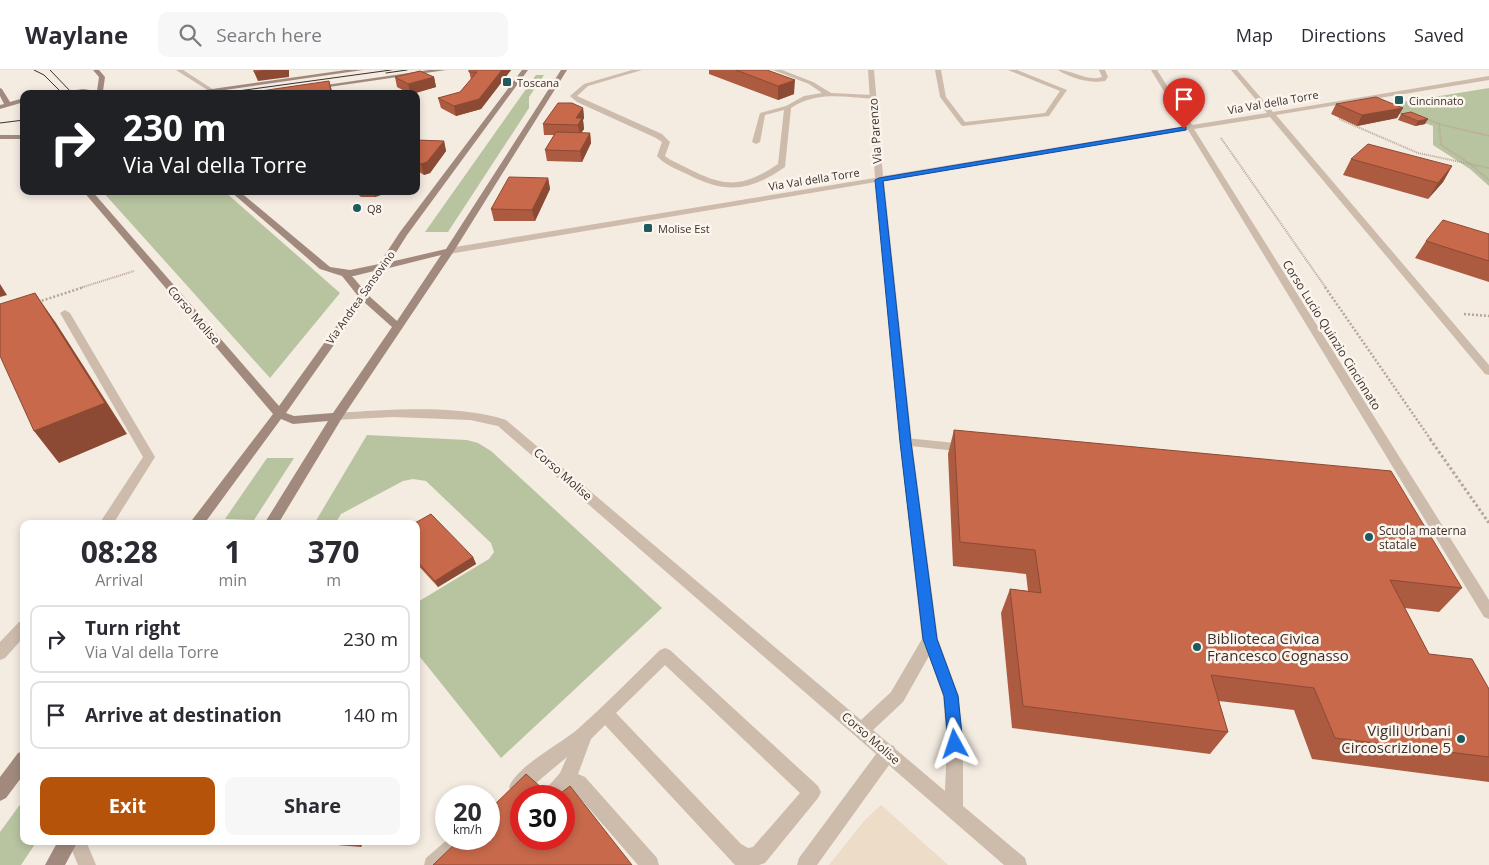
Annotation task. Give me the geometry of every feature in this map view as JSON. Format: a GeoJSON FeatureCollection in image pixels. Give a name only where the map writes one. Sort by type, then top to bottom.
{"type":"FeatureCollection","features":[{"type":"Feature","properties":{"kind":"main road"},"geometry":{"type":"LineString","coordinates":[[96,70],[102,77],[100,90]]}},
{"type":"Feature","properties":{"kind":"main road"},"geometry":{"type":"LineString","coordinates":[[211,90],[360,70]]}},
{"type":"Feature","properties":{"kind":"main road"},"geometry":{"type":"LineString","coordinates":[[307,88],[443,70]]}},
{"type":"Feature","properties":{"kind":"main road","name":"Via Andrea Sansovino"},"geometry":{"type":"LineString","coordinates":[[199,520],[279,414],[403,234],[525,70]]}},
{"type":"Feature","properties":{"kind":"main road"},"geometry":{"type":"LineString","coordinates":[[274,520],[316,454],[336,418],[449,251],[564,70]]}},
{"type":"Feature","properties":{"kind":"main road"},"geometry":{"type":"LineString","coordinates":[[0,90],[8,104]]}},
{"type":"Feature","properties":{"kind":"main road"},"geometry":{"type":"LineString","coordinates":[[0,107],[20,101]]}},
{"type":"Feature","properties":{"kind":"main road"},"geometry":{"type":"LineString","coordinates":[[0,137],[20,136]]}},
{"type":"Feature","properties":{"kind":"main road","name":"Corso Molise"},"geometry":{"type":"LineString","coordinates":[[90,195],[279,414],[293,420],[336,418]]}},
{"type":"Feature","properties":{"kind":"main road"},"geometry":{"type":"LineString","coordinates":[[239,195],[323,267],[332,272],[345,274],[381,268]]}},
{"type":"Feature","properties":{"kind":"main road","name":"Via Val della Torre"},"geometry":{"type":"LineString","coordinates":[[381,268],[449,251]]}},
{"type":"Feature","properties":{"kind":"main road"},"geometry":{"type":"LineString","coordinates":[[345,274],[362,296],[397,326]]}},
{"type":"Feature","properties":{"kind":"main road"},"geometry":{"type":"LineString","coordinates":[[0,792],[20,764]]}},
{"type":"Feature","properties":{"kind":"main road"},"geometry":{"type":"LineString","coordinates":[[54,865],[66,845]]}},
{"type":"Feature","properties":{"kind":"street"},"geometry":{"type":"LineString","coordinates":[[180,70],[211,90]]}},
{"type":"Feature","properties":{"kind":"street"},"geometry":{"type":"LineString","coordinates":[[639,70],[586,85],[573,96],[578,101],[659,136],[666,142],[661,156],[666,161],[720,185],[733,186],[751,181],[770,174],[782,165],[788,107]]}},
{"type":"Feature","properties":{"kind":"street"},"geometry":{"type":"LineString","coordinates":[[776,70],[811,84],[830,95]]}},
{"type":"Feature","properties":{"kind":"street","name":"Via Parenzo"},"geometry":{"type":"LineString","coordinates":[[871,70],[879,180],[906,442],[930,639],[951,696],[955,744],[954,810]]}},
{"type":"Feature","properties":{"kind":"street"},"geometry":{"type":"LineString","coordinates":[[938,70],[943,97],[962,124],[1047,115],[1064,90],[1012,70]]}},
{"type":"Feature","properties":{"kind":"street"},"geometry":{"type":"LineString","coordinates":[[1060,70],[1081,78],[1098,81],[1103,80],[1105,77],[1102,70]]}},
{"type":"Feature","properties":{"kind":"street","name":"Corso Lucio Quinzio Cincinnato"},"geometry":{"type":"LineString","coordinates":[[1154,70],[1489,612]]}},
{"type":"Feature","properties":{"kind":"street"},"geometry":{"type":"LineString","coordinates":[[1234,70],[1489,372]]}},
{"type":"Feature","properties":{"kind":"street","name":"Via Val della Torre"},"geometry":{"type":"LineString","coordinates":[[449,251],[1489,78]]}},
{"type":"Feature","properties":{"kind":"street"},"geometry":{"type":"LineString","coordinates":[[756,142],[762,114],[788,107],[811,96],[830,95],[873,98]]}},
{"type":"Feature","properties":{"kind":"street"},"geometry":{"type":"LineString","coordinates":[[65,313],[149,457],[109,520]]}},
{"type":"Feature","properties":{"kind":"street","name":"Corso Molise"},"geometry":{"type":"LineString","coordinates":[[336,418],[393,413],[470,416],[502,423],[1018,865]]}},
{"type":"Feature","properties":{"kind":"street"},"geometry":{"type":"LineString","coordinates":[[906,442],[980,450]]}},
{"type":"Feature","properties":{"kind":"street"},"geometry":{"type":"LineString","coordinates":[[0,653],[20,630]]}},
{"type":"Feature","properties":{"kind":"street"},"geometry":{"type":"LineString","coordinates":[[862,730],[897,697],[910,678],[930,639]]}},
{"type":"Feature","properties":{"kind":"street"},"geometry":{"type":"LineString","coordinates":[[509,796],[542,766],[584,734],[605,713],[665,655],[812,792],[758,856],[742,859],[605,713]]}},
{"type":"Feature","properties":{"kind":"street"},"geometry":{"type":"LineString","coordinates":[[562,785],[568,779],[584,734]]}},
{"type":"Feature","properties":{"kind":"street"},"geometry":{"type":"LineString","coordinates":[[806,865],[888,752]]}},
{"type":"Feature","properties":{"kind":"street"},"geometry":{"type":"LineString","coordinates":[[568,779],[580,783],[650,865]]}},
{"type":"Feature","properties":{"kind":"street"},"geometry":{"type":"LineString","coordinates":[[79,845],[87,865]]}},
{"type":"Feature","properties":{"kind":"street"},"geometry":{"type":"LineString","coordinates":[[433,865],[450,850]]}},
{"type":"Feature","properties":{"kind":"path"},"geometry":{"type":"LineString","coordinates":[[1311,108],[1418,153],[1456,163],[1469,163],[1489,168]]}},
{"type":"Feature","properties":{"kind":"path"},"geometry":{"type":"LineString","coordinates":[[1421,117],[1438,124],[1489,136]]}},
{"type":"Feature","properties":{"kind":"path"},"geometry":{"type":"LineString","coordinates":[[1438,124],[1441,145],[1469,163],[1489,180]]}},
{"type":"Feature","properties":{"kind":"path"},"geometry":{"type":"LineString","coordinates":[[1195,138],[1218,134],[1489,523]]}},
{"type":"Feature","properties":{"kind":"path"},"geometry":{"type":"LineString","coordinates":[[38,302],[151,265]]}},
{"type":"Feature","properties":{"kind":"green space"},"geometry":{"type":"Polygon","coordinates":[[[536,75],[544,75],[529,97],[529,108],[448,232],[425,232],[536,75]]]}},
{"type":"Feature","properties":{"kind":"green space"},"geometry":{"type":"Polygon","coordinates":[[[1489,88],[1489,186],[1470,169],[1433,145],[1433,126],[1378,106],[1489,88]]]}},
{"type":"Feature","properties":{"kind":"green space"},"geometry":{"type":"Polygon","coordinates":[[[106,195],[229,195],[340,293],[270,378],[106,195]]]}},
{"type":"Feature","properties":{"kind":"green space"},"geometry":{"type":"Polygon","coordinates":[[[367,435],[467,440],[478,443],[491,451],[662,608],[501,758],[420,657],[420,601],[489,559],[494,552],[491,543],[426,481],[413,479],[403,481],[341,514],[337,520],[316,520],[367,435]]]}},
{"type":"Feature","properties":{"kind":"green space"},"geometry":{"type":"Polygon","coordinates":[[[267,458],[294,458],[254,520],[225,519],[267,458]]]}},
{"type":"Feature","properties":{"kind":"green space"},"geometry":{"type":"Polygon","coordinates":[[[20,804],[20,845],[34,845],[21,865],[0,865],[0,832],[20,804]]]}},
{"type":"Feature","properties":{"kind":"shaded area"},"geometry":{"type":"Polygon","coordinates":[[[881,805],[948,865],[829,865],[865,820],[881,805]]]}},
{"type":"Feature","properties":{"kind":"building"},"geometry":{"type":"Polygon","coordinates":[[[469,70],[502,70],[479,99],[454,106],[438,98],[460,92],[477,72],[469,72],[469,70]]]}},
{"type":"Feature","properties":{"kind":"building"},"geometry":{"type":"Polygon","coordinates":[[[736,70],[767,70],[795,80],[778,86],[736,70]]]}},
{"type":"Feature","properties":{"kind":"building"},"geometry":{"type":"Polygon","coordinates":[[[420,71],[434,77],[408,84],[395,77],[420,71]]]}},
{"type":"Feature","properties":{"kind":"building"},"geometry":{"type":"Polygon","coordinates":[[[329,81],[331,90],[268,90],[329,81]]]}},
{"type":"Feature","properties":{"kind":"building"},"geometry":{"type":"Polygon","coordinates":[[[1376,97],[1403,108],[1362,115],[1336,104],[1376,97]]]}},
{"type":"Feature","properties":{"kind":"building"},"geometry":{"type":"Polygon","coordinates":[[[558,103],[572,103],[583,108],[576,118],[582,118],[578,125],[543,124],[558,103]]]}},
{"type":"Feature","properties":{"kind":"building"},"geometry":{"type":"Polygon","coordinates":[[[1411,112],[1428,119],[1418,121],[1401,114],[1411,112]]]}},
{"type":"Feature","properties":{"kind":"building"},"geometry":{"type":"Polygon","coordinates":[[[556,132],[590,133],[580,151],[545,150],[556,132]]]}},
{"type":"Feature","properties":{"kind":"building"},"geometry":{"type":"Polygon","coordinates":[[[420,140],[444,141],[427,162],[421,164],[420,140]]]}},
{"type":"Feature","properties":{"kind":"building"},"geometry":{"type":"Polygon","coordinates":[[[1368,144],[1452,166],[1438,183],[1351,159],[1368,144]]]}},
{"type":"Feature","properties":{"kind":"building"},"geometry":{"type":"Polygon","coordinates":[[[509,177],[548,178],[532,210],[491,209],[509,177]]]}},
{"type":"Feature","properties":{"kind":"building"},"geometry":{"type":"Polygon","coordinates":[[[1443,220],[1489,234],[1489,261],[1426,241],[1443,220]]]}},
{"type":"Feature","properties":{"kind":"building"},"geometry":{"type":"Polygon","coordinates":[[[35,293],[105,403],[34,431],[0,356],[0,304],[35,293]]]}},
{"type":"Feature","properties":{"kind":"building","name":"Biblioteca Civica Francesco Cognasso"},"geometry":{"type":"Polygon","coordinates":[[[954,430],[1391,471],[1462,588],[1390,580],[1429,654],[1472,659],[1489,689],[1489,757],[1335,738],[1314,688],[1211,675],[1228,732],[1023,706],[1010,589],[1041,593],[1035,550],[960,542],[954,430]]]}},
{"type":"Feature","properties":{"kind":"building"},"geometry":{"type":"Polygon","coordinates":[[[431,514],[473,557],[435,581],[420,564],[420,520],[431,514]]]}},
{"type":"Feature","properties":{"kind":"building"},"geometry":{"type":"Polygon","coordinates":[[[526,774],[538,785],[515,785],[526,774]]]}},
{"type":"Feature","properties":{"kind":"building"},"geometry":{"type":"Polygon","coordinates":[[[510,790],[510,850],[575,850],[575,792],[632,865],[433,865],[449,850],[500,850],[500,799],[510,790]]]}},
{"type":"Feature","properties":{"kind":"tram line"},"geometry":{"type":"LineString","coordinates":[[34,70],[44,75],[59,90]]}},
{"type":"Feature","properties":{"kind":"tram line"},"geometry":{"type":"LineString","coordinates":[[50,70],[69,90]]}},
{"type":"Feature","properties":{"kind":"tram line"},"geometry":{"type":"LineString","coordinates":[[245,90],[391,70]]}},
{"type":"Feature","properties":{"kind":"tram line"},"geometry":{"type":"LineString","coordinates":[[386,73],[407,70]]}},
{"type":"Feature","properties":{"kind":"tram line"},"geometry":{"type":"LineString","coordinates":[[0,123],[20,120]]}},
{"type":"Feature","properties":{"kind":"place","name":"Toscana"},"geometry":{"type":"Point","coordinates":[507,82]}},
{"type":"Feature","properties":{"kind":"place","name":"Cincinnato"},"geometry":{"type":"Point","coordinates":[1399,100]}},
{"type":"Feature","properties":{"kind":"place","name":"Q8"},"geometry":{"type":"Point","coordinates":[357,208]}},
{"type":"Feature","properties":{"kind":"place","name":"Molise Est"},"geometry":{"type":"Point","coordinates":[648,228]}},
{"type":"Feature","properties":{"kind":"place","name":"Scuola materna statale"},"geometry":{"type":"Point","coordinates":[1369,537]}},
{"type":"Feature","properties":{"kind":"place","name":"Biblioteca Civica Francesco Cognasso"},"geometry":{"type":"Point","coordinates":[1197,647]}},
{"type":"Feature","properties":{"kind":"place","name":"Vigili Urbani Circoscrizione 5"},"geometry":{"type":"Point","coordinates":[1461,739]}},
{"type":"Feature","properties":{"kind":"route"},"geometry":{"type":"LineString","coordinates":[[955,744],[951,696],[930,639],[906,442],[879,180],[1184,129]]}}]}
